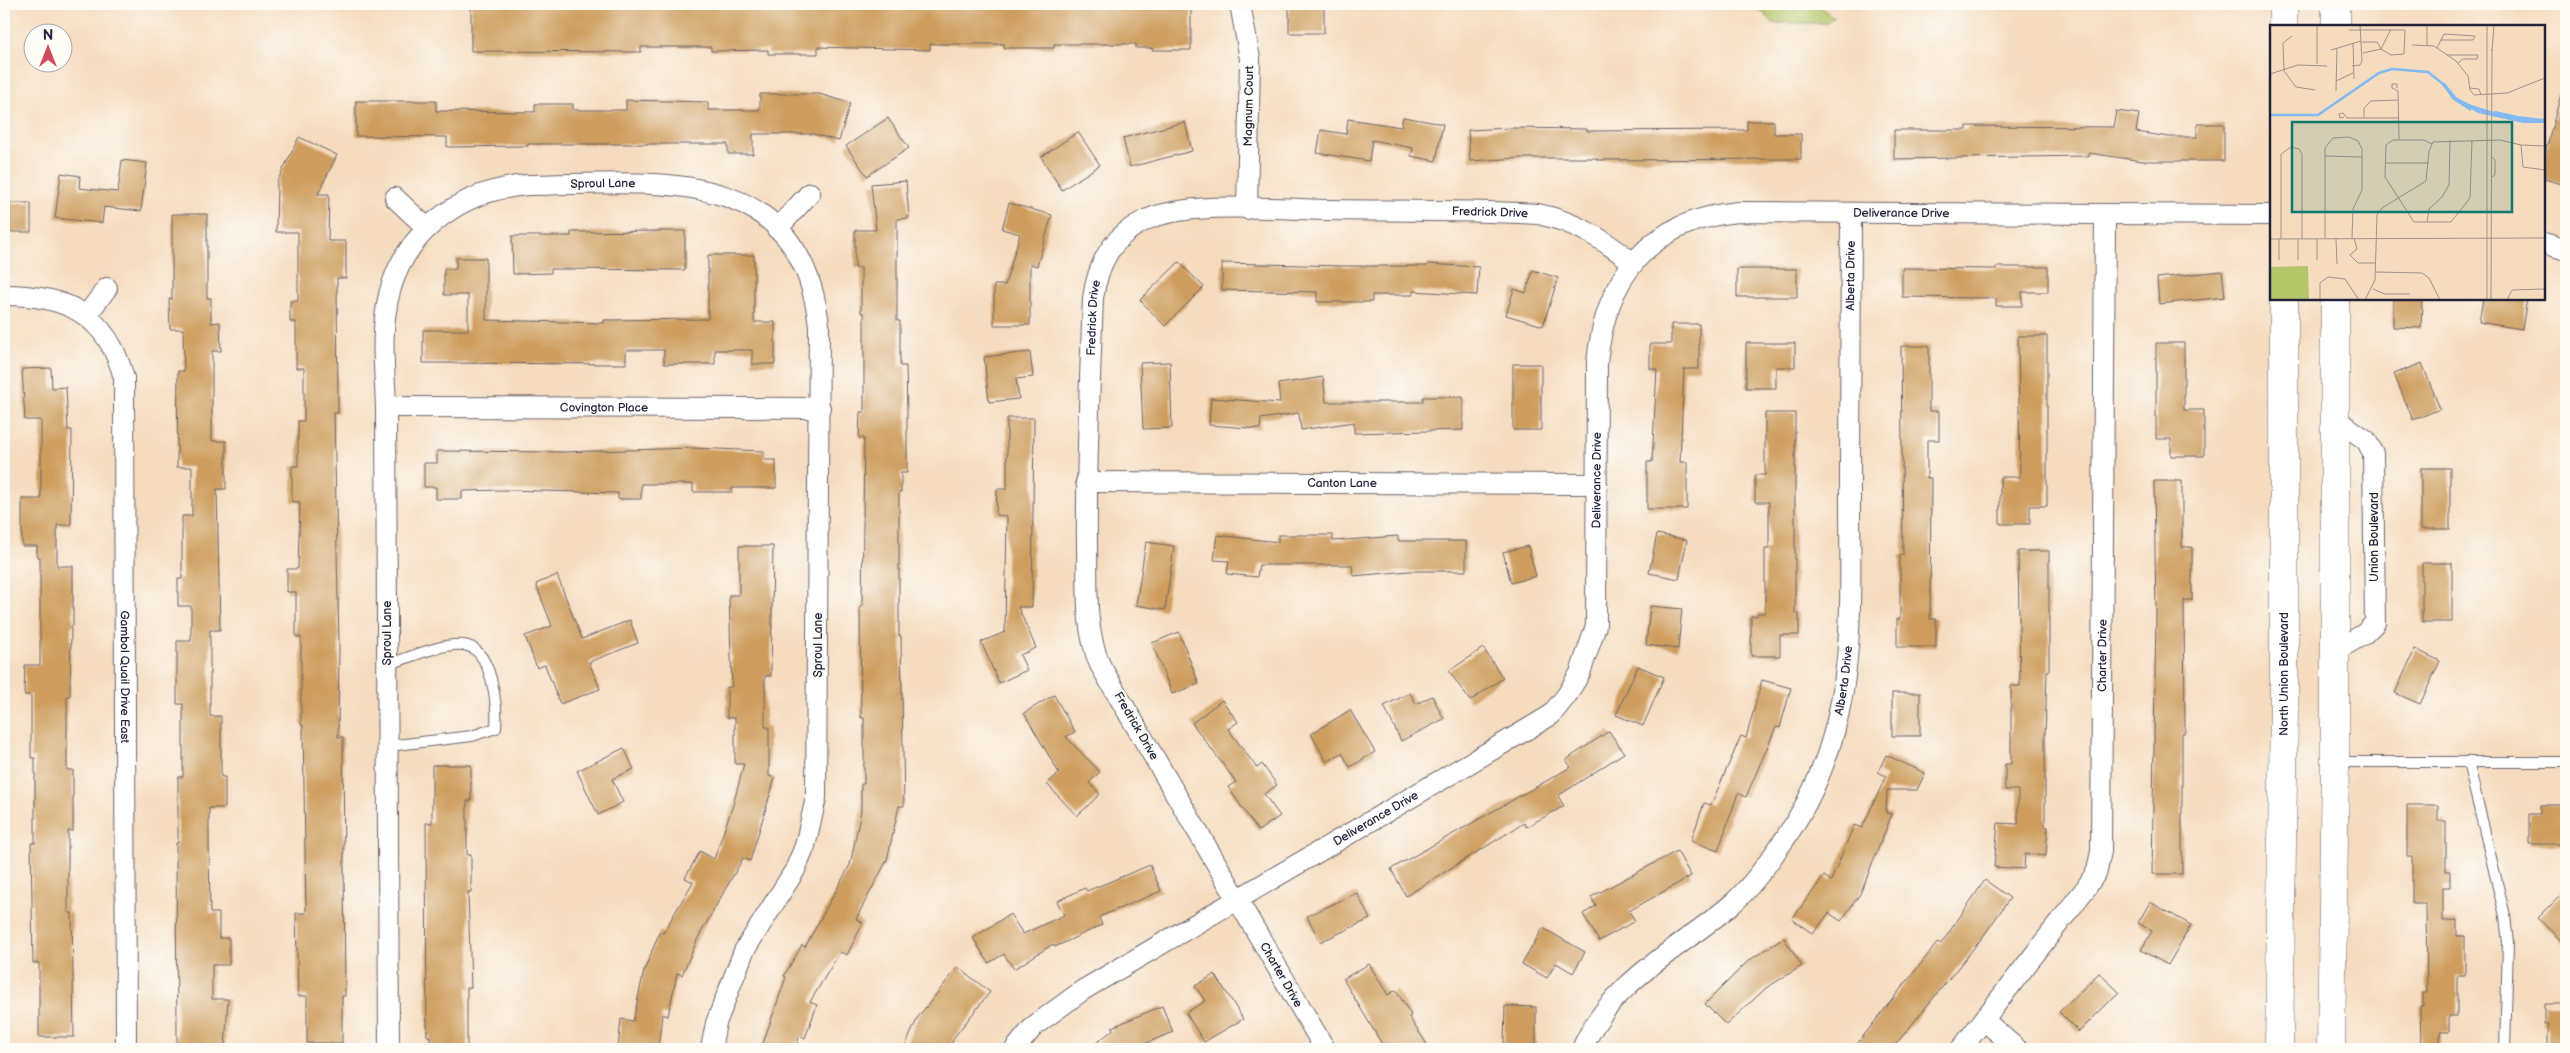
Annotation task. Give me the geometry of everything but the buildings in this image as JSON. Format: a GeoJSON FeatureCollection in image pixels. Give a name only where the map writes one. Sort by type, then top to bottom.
{"type":"FeatureCollection","features":[{"type":"Feature","properties":{"kind":"main road"},"geometry":{"type":"LineString","coordinates":[[2283,4],[2283,25]]}},
{"type":"Feature","properties":{"kind":"main road"},"geometry":{"type":"LineString","coordinates":[[2336,4],[2336,25]]}},
{"type":"Feature","properties":{"kind":"main road","name":"North Union Boulevard"},"geometry":{"type":"LineString","coordinates":[[2279,1049],[2284,709],[2284,300]]}},
{"type":"Feature","properties":{"kind":"main road"},"geometry":{"type":"LineString","coordinates":[[2331,1049],[2335,762],[2335,300]]}},
{"type":"Feature","properties":{"kind":"street","name":"Magnum Court"},"geometry":{"type":"LineString","coordinates":[[1240,4],[1250,59],[1247,209]]}},
{"type":"Feature","properties":{"kind":"street","name":"Sproul Lane"},"geometry":{"type":"LineString","coordinates":[[389,1049],[384,331],[386,309],[400,267],[427,228],[462,202],[506,187],[675,184],[723,194],[761,214],[777,229],[801,261],[811,280],[816,298],[819,325],[818,776],[812,823],[795,870],[744,951],[716,1023],[711,1049]]}},
{"type":"Feature","properties":{"kind":"street"},"geometry":{"type":"LineString","coordinates":[[777,229],[810,193]]}},
{"type":"Feature","properties":{"kind":"street"},"geometry":{"type":"LineString","coordinates":[[396,198],[427,228]]}},
{"type":"Feature","properties":{"kind":"street","name":"Fredrick Drive"},"geometry":{"type":"LineString","coordinates":[[1237,900],[1100,665],[1093,648],[1088,612],[1086,482],[1093,298],[1096,277],[1104,258],[1115,241],[1126,231],[1164,213],[1185,209],[1247,209],[1538,214],[1558,218],[1583,228],[1606,242],[1632,262]]}},
{"type":"Feature","properties":{"kind":"street","name":"Deliverance Drive"},"geometry":{"type":"LineString","coordinates":[[1015,1049],[1034,1026],[1076,995],[1551,715],[1567,696],[1584,665],[1596,626],[1596,363],[1599,340],[1610,301],[1619,281],[1632,262],[1670,230],[1712,214],[1738,212],[2270,215]]}},
{"type":"Feature","properties":{"kind":"street","name":"Alberta Drive"},"geometry":{"type":"LineString","coordinates":[[1582,1049],[1600,1015],[1618,994],[1734,902],[1752,884],[1794,827],[1809,803],[1835,737],[1849,649],[1851,212]]}},
{"type":"Feature","properties":{"kind":"street","name":"Charter Drive"},"geometry":{"type":"LineString","coordinates":[[1961,1049],[1985,1021],[2086,888],[2097,870],[2101,851],[2105,215]]}},
{"type":"Feature","properties":{"kind":"street"},"geometry":{"type":"LineString","coordinates":[[2545,243],[2566,250]]}},
{"type":"Feature","properties":{"kind":"street"},"geometry":{"type":"LineString","coordinates":[[86,316],[107,288]]}},
{"type":"Feature","properties":{"kind":"street","name":"Gambol Quail Drive East"},"geometry":{"type":"LineString","coordinates":[[4,295],[50,298],[86,316],[109,341],[118,357],[124,378],[126,1049]]}},
{"type":"Feature","properties":{"kind":"street","name":"Covington Place"},"geometry":{"type":"LineString","coordinates":[[386,407],[820,408]]}},
{"type":"Feature","properties":{"kind":"street","name":"Union Boulevard"},"geometry":{"type":"LineString","coordinates":[[2335,651],[2364,634],[2374,623],[2373,454],[2366,440],[2336,419]]}},
{"type":"Feature","properties":{"kind":"street","name":"Canton Lane"},"geometry":{"type":"LineString","coordinates":[[1086,482],[1597,484]]}},
{"type":"Feature","properties":{"kind":"street","name":"Charter Drive"},"geometry":{"type":"LineString","coordinates":[[1237,900],[1324,1049]]}},
{"type":"Feature","properties":{"kind":"street"},"geometry":{"type":"LineString","coordinates":[[1985,1021],[2017,1049]]}},
{"type":"Feature","properties":{"kind":"lane"},"geometry":{"type":"LineString","coordinates":[[387,665],[435,650],[463,645],[477,650],[488,671],[497,698],[498,713],[496,728],[472,736],[388,746]]}},
{"type":"Feature","properties":{"kind":"lane"},"geometry":{"type":"LineString","coordinates":[[2335,762],[2566,762]]}},
{"type":"Feature","properties":{"kind":"lane"},"geometry":{"type":"LineString","coordinates":[[2468,762],[2505,916],[2508,944],[2505,1049]]}},
{"type":"Feature","properties":{"kind":"green space"},"geometry":{"type":"Polygon","coordinates":[[[1754,4],[1816,4],[1833,17],[1827,23],[1773,23],[1754,4]]]}}]}
